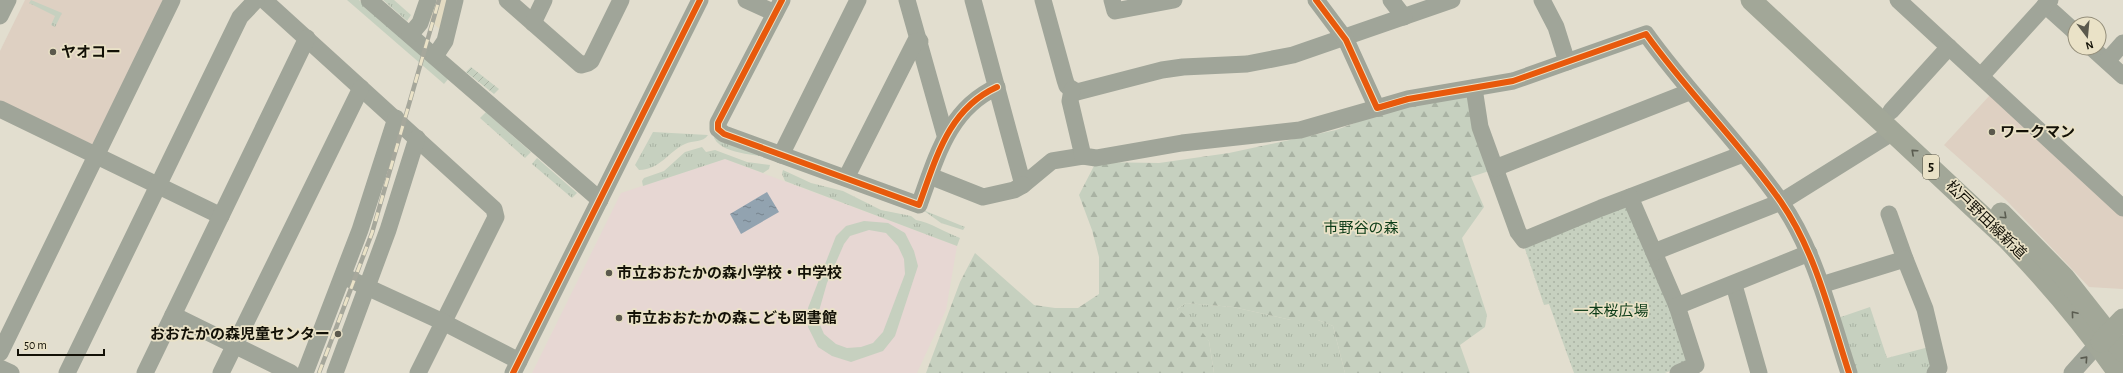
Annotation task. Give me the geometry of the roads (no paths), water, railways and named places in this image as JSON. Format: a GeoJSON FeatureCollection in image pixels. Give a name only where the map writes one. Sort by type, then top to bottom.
{"type":"FeatureCollection","features":[{"type":"Feature","properties":{"kind":"main road","name":"松戸野田線新道"},"geometry":{"type":"LineString","coordinates":[[1751,0],[2007,239],[2037,270],[2110,332]]}},
{"type":"Feature","properties":{"kind":"main road","name":"松戸野田線新道"},"geometry":{"type":"LineString","coordinates":[[1769,0],[2028,238],[2064,277],[2110,332],[2117,360]]}},
{"type":"Feature","properties":{"kind":"street"},"geometry":{"type":"LineString","coordinates":[[0,16],[8,0]]}},
{"type":"Feature","properties":{"kind":"street"},"geometry":{"type":"LineString","coordinates":[[0,353],[172,0]]}},
{"type":"Feature","properties":{"kind":"street"},"geometry":{"type":"LineString","coordinates":[[67,373],[240,17],[256,0]]}},
{"type":"Feature","properties":{"kind":"street"},"geometry":{"type":"LineString","coordinates":[[264,0],[396,118],[494,209],[496,213],[496,217],[418,373]]}},
{"type":"Feature","properties":{"kind":"street"},"geometry":{"type":"LineString","coordinates":[[369,0],[600,200]]}},
{"type":"Feature","properties":{"kind":"street"},"geometry":{"type":"LineString","coordinates":[[410,35],[420,23],[428,0]]}},
{"type":"Feature","properties":{"kind":"street"},"geometry":{"type":"LineString","coordinates":[[435,56],[445,40],[454,0]]}},
{"type":"Feature","properties":{"kind":"street"},"geometry":{"type":"LineString","coordinates":[[507,0],[577,62],[584,65],[591,61],[620,0]]}},
{"type":"Feature","properties":{"kind":"street"},"geometry":{"type":"LineString","coordinates":[[532,22],[544,0]]}},
{"type":"Feature","properties":{"kind":"street"},"geometry":{"type":"LineString","coordinates":[[343,276],[368,286],[444,322],[516,367],[700,0]]}},
{"type":"Feature","properties":{"kind":"street"},"geometry":{"type":"LineString","coordinates":[[746,0],[778,7],[717,126],[724,134],[919,205],[945,135],[962,112],[996,87]]}},
{"type":"Feature","properties":{"kind":"street"},"geometry":{"type":"LineString","coordinates":[[780,154],[858,0]]}},
{"type":"Feature","properties":{"kind":"street"},"geometry":{"type":"LineString","coordinates":[[907,0],[920,40],[945,135]]}},
{"type":"Feature","properties":{"kind":"street"},"geometry":{"type":"LineString","coordinates":[[973,0],[1023,185]]}},
{"type":"Feature","properties":{"kind":"street"},"geometry":{"type":"LineString","coordinates":[[1043,0],[1065,80],[1072,90],[1070,102],[1083,156]]}},
{"type":"Feature","properties":{"kind":"street"},"geometry":{"type":"LineString","coordinates":[[1112,0],[1115,11],[1174,0]]}},
{"type":"Feature","properties":{"kind":"street"},"geometry":{"type":"LineString","coordinates":[[1316,0],[1344,38],[1377,108]]}},
{"type":"Feature","properties":{"kind":"street"},"geometry":{"type":"LineString","coordinates":[[1391,0],[1404,17]]}},
{"type":"Feature","properties":{"kind":"street"},"geometry":{"type":"LineString","coordinates":[[1072,90],[1084,91],[1145,74],[1176,68],[1247,64],[1274,60],[1344,38],[1452,0]]}},
{"type":"Feature","properties":{"kind":"street"},"geometry":{"type":"LineString","coordinates":[[1542,0],[1556,27],[1567,62]]}},
{"type":"Feature","properties":{"kind":"street"},"geometry":{"type":"LineString","coordinates":[[1981,76],[2048,2],[2067,23]]}},
{"type":"Feature","properties":{"kind":"street"},"geometry":{"type":"LineString","coordinates":[[1908,3],[1949,47],[2123,208]]}},
{"type":"Feature","properties":{"kind":"street"},"geometry":{"type":"LineString","coordinates":[[930,176],[983,197],[1014,190],[1023,185],[1052,161],[1083,156],[1096,158],[1182,143],[1300,130],[1408,99],[1514,81],[1646,34],[1689,92],[1743,154],[1781,202],[1809,253],[1821,285],[1849,373]]}},
{"type":"Feature","properties":{"kind":"street"},"geometry":{"type":"LineString","coordinates":[[145,373],[307,38]]}},
{"type":"Feature","properties":{"kind":"street"},"geometry":{"type":"LineString","coordinates":[[846,178],[915,42],[920,40]]}},
{"type":"Feature","properties":{"kind":"street"},"geometry":{"type":"LineString","coordinates":[[2106,61],[2123,43]]}},
{"type":"Feature","properties":{"kind":"street"},"geometry":{"type":"LineString","coordinates":[[1891,112],[1949,47]]}},
{"type":"Feature","properties":{"kind":"street"},"geometry":{"type":"LineString","coordinates":[[2101,56],[2123,76]]}},
{"type":"Feature","properties":{"kind":"street"},"geometry":{"type":"LineString","coordinates":[[221,373],[361,88]]}},
{"type":"Feature","properties":{"kind":"street"},"geometry":{"type":"LineString","coordinates":[[1474,88],[1480,127],[1518,232],[1524,240],[1630,197],[1743,154]]}},
{"type":"Feature","properties":{"kind":"street"},"geometry":{"type":"LineString","coordinates":[[1495,168],[1689,92]]}},
{"type":"Feature","properties":{"kind":"street"},"geometry":{"type":"LineString","coordinates":[[0,109],[220,216]]}},
{"type":"Feature","properties":{"kind":"street"},"geometry":{"type":"LineString","coordinates":[[305,373],[360,230],[396,118]]}},
{"type":"Feature","properties":{"kind":"street"},"geometry":{"type":"LineString","coordinates":[[1654,252],[1781,202],[1893,132]]}},
{"type":"Feature","properties":{"kind":"street"},"geometry":{"type":"LineString","coordinates":[[335,373],[388,230],[417,138]]}},
{"type":"Feature","properties":{"kind":"street"},"geometry":{"type":"LineString","coordinates":[[1630,197],[1677,306],[1696,365],[1678,373]]}},
{"type":"Feature","properties":{"kind":"street"},"geometry":{"type":"LineString","coordinates":[[1889,214],[1930,325],[1939,368],[1934,373]]}},
{"type":"Feature","properties":{"kind":"street"},"geometry":{"type":"LineString","coordinates":[[1677,306],[1734,285],[1809,253]]}},
{"type":"Feature","properties":{"kind":"street"},"geometry":{"type":"LineString","coordinates":[[1821,285],[1905,259]]}},
{"type":"Feature","properties":{"kind":"street"},"geometry":{"type":"LineString","coordinates":[[1734,285],[1759,373]]}},
{"type":"Feature","properties":{"kind":"street"},"geometry":{"type":"LineString","coordinates":[[173,316],[290,373]]}},
{"type":"Feature","properties":{"kind":"street"},"geometry":{"type":"LineString","coordinates":[[2072,373],[2110,332]]}},
{"type":"Feature","properties":{"kind":"street"},"geometry":{"type":"LineString","coordinates":[[0,368],[11,373]]}},
{"type":"Feature","properties":{"kind":"water"},"geometry":{"type":"Polygon","coordinates":[[[767,192],[779,212],[741,234],[730,214],[767,192]]]}},
{"type":"Feature","properties":{"kind":"railway"},"geometry":{"type":"LineString","coordinates":[[319,373],[372,233],[439,0]]}},
{"type":"Feature","properties":{"kind":"place","name":"ヤオコー"},"geometry":{"type":"Point","coordinates":[53,52]}},
{"type":"Feature","properties":{"kind":"place","name":"ワークマン"},"geometry":{"type":"Point","coordinates":[1992,132]}},
{"type":"Feature","properties":{"kind":"place","name":"市立おおたかの森小学校・中学校"},"geometry":{"type":"Point","coordinates":[609,273]}},
{"type":"Feature","properties":{"kind":"place","name":"市立おおたかの森こども図書館"},"geometry":{"type":"Point","coordinates":[619,318]}},
{"type":"Feature","properties":{"kind":"place","name":"おおたかの森児童センター"},"geometry":{"type":"Point","coordinates":[338,334]}},
{"type":"Feature","properties":{"kind":"park label","name":"市野谷の森"},"geometry":{"type":"Point","coordinates":[1361,228]}},
{"type":"Feature","properties":{"kind":"park label","name":"一本桜広場"},"geometry":{"type":"Point","coordinates":[1611,311]}}]}
